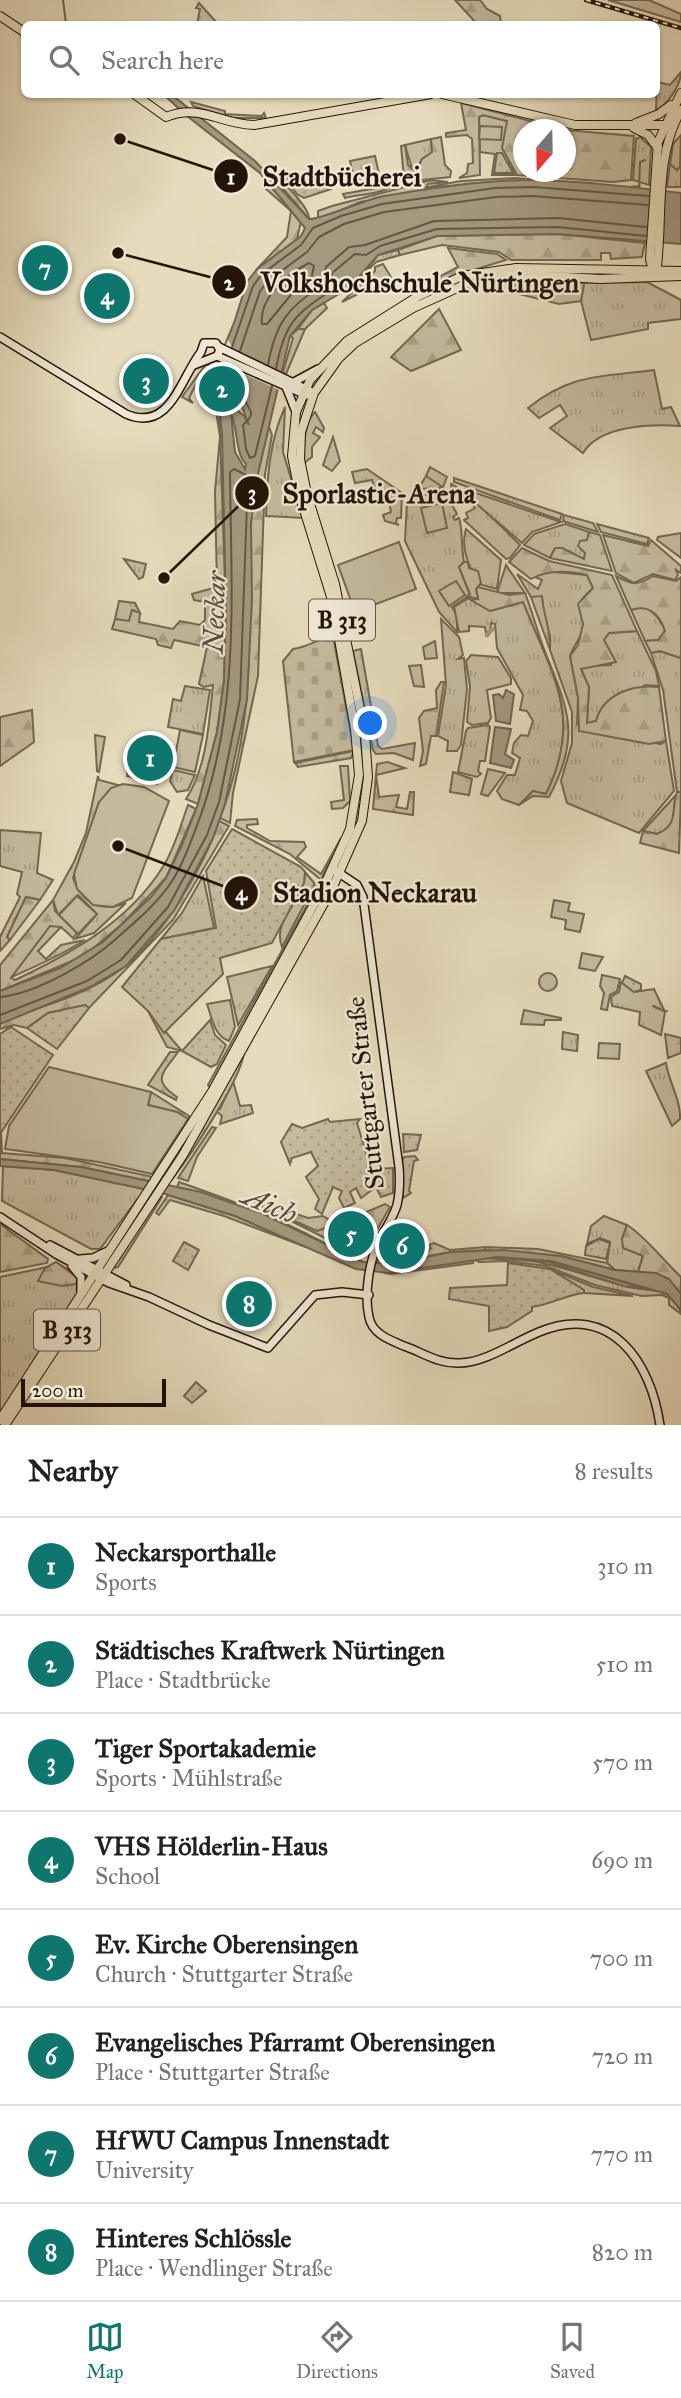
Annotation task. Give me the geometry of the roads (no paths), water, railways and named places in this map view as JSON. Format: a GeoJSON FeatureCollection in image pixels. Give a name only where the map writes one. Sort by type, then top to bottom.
{"type":"FeatureCollection","features":[{"type":"Feature","properties":{"kind":"main road"},"geometry":{"type":"LineString","coordinates":[[0,16],[21,30]]}},
{"type":"Feature","properties":{"kind":"main road"},"geometry":{"type":"LineString","coordinates":[[680,273],[654,274],[654,260],[660,163],[658,148],[665,124],[677,106],[681,93]]}},
{"type":"Feature","properties":{"kind":"main road"},"geometry":{"type":"LineString","coordinates":[[141,98],[171,115],[193,110],[227,122],[254,125],[408,98]]}},
{"type":"Feature","properties":{"kind":"main road"},"geometry":{"type":"LineString","coordinates":[[459,98],[558,122],[617,127],[665,124]]}},
{"type":"Feature","properties":{"kind":"main road"},"geometry":{"type":"LineString","coordinates":[[635,125],[677,106]]}},
{"type":"Feature","properties":{"kind":"main road"},"geometry":{"type":"LineString","coordinates":[[660,163],[669,135],[665,124]]}},
{"type":"Feature","properties":{"kind":"main road"},"geometry":{"type":"LineString","coordinates":[[635,125],[648,135],[658,148]]}},
{"type":"Feature","properties":{"kind":"main road"},"geometry":{"type":"LineString","coordinates":[[654,260],[680,273]]}},
{"type":"Feature","properties":{"kind":"main road","name":"B 313"},"geometry":{"type":"LineString","coordinates":[[569,274],[640,269],[654,260]]}},
{"type":"Feature","properties":{"kind":"main road","name":"B 313"},"geometry":{"type":"LineString","coordinates":[[623,271],[654,274]]}},
{"type":"Feature","properties":{"kind":"main road","name":"B 313"},"geometry":{"type":"LineString","coordinates":[[336,871],[355,813],[359,762],[332,600],[295,473],[291,443],[296,412],[323,368],[362,339],[437,291],[502,275],[654,274]]}},
{"type":"Feature","properties":{"kind":"main road"},"geometry":{"type":"LineString","coordinates":[[0,337],[126,414],[145,420],[153,419],[164,411],[193,366],[204,355],[219,352]]}},
{"type":"Feature","properties":{"kind":"main road"},"geometry":{"type":"LineString","coordinates":[[204,355],[202,345],[209,341],[219,352],[308,393]]}},
{"type":"Feature","properties":{"kind":"main road"},"geometry":{"type":"LineString","coordinates":[[289,383],[323,368]]}},
{"type":"Feature","properties":{"kind":"main road"},"geometry":{"type":"LineString","coordinates":[[289,383],[296,412]]}},
{"type":"Feature","properties":{"kind":"main road","name":"B 313"},"geometry":{"type":"LineString","coordinates":[[5,1425],[99,1274],[169,1169],[362,821],[368,761],[335,584],[302,471],[301,432],[308,393]]}},
{"type":"Feature","properties":{"kind":"main road","name":"Stuttgarter Straße"},"geometry":{"type":"LineString","coordinates":[[336,871],[357,885],[366,908],[399,1167],[397,1205],[370,1273],[370,1321],[380,1334],[431,1359],[449,1363],[475,1360],[555,1326],[582,1325],[612,1336],[632,1350],[647,1373],[655,1396],[660,1425]]}},
{"type":"Feature","properties":{"kind":"main road","name":"B 313"},"geometry":{"type":"LineString","coordinates":[[0,1420],[81,1293],[99,1274],[109,1251],[146,1202]]}},
{"type":"Feature","properties":{"kind":"main road"},"geometry":{"type":"LineString","coordinates":[[0,1217],[64,1258],[209,1325],[269,1348],[315,1295],[342,1292],[369,1295]]}},
{"type":"Feature","properties":{"kind":"main road"},"geometry":{"type":"LineString","coordinates":[[39,1241],[78,1259],[99,1274]]}},
{"type":"Feature","properties":{"kind":"main road"},"geometry":{"type":"LineString","coordinates":[[78,1259],[93,1258],[109,1251]]}},
{"type":"Feature","properties":{"kind":"main road"},"geometry":{"type":"LineString","coordinates":[[64,1258],[81,1277],[81,1293]]}},
{"type":"Feature","properties":{"kind":"water"},"geometry":{"type":"Polygon","coordinates":[[[167,98],[176,98],[255,161],[309,219],[384,196],[439,187],[513,180],[569,182],[681,193],[681,244],[558,234],[437,236],[378,255],[349,288],[312,310],[290,336],[257,478],[251,523],[252,599],[247,700],[225,804],[213,838],[174,911],[126,966],[90,987],[0,1024],[0,991],[60,968],[103,942],[151,897],[166,878],[198,804],[217,732],[224,681],[226,612],[222,434],[215,369],[247,282],[257,269],[301,236],[305,228],[260,173],[167,98]],[[228,384],[230,404],[244,416],[249,425],[235,389],[228,384]],[[231,414],[235,452],[245,469],[246,464],[240,454],[231,414]]]}},
{"type":"Feature","properties":{"kind":"water"},"geometry":{"type":"Polygon","coordinates":[[[506,690],[514,694],[510,724],[496,721],[493,695],[499,694],[503,698],[506,690]]]}},
{"type":"Feature","properties":{"kind":"water"},"geometry":{"type":"Polygon","coordinates":[[[495,727],[511,729],[505,754],[514,760],[511,768],[490,763],[495,727]]]}},
{"type":"Feature","properties":{"kind":"water"},"geometry":{"type":"Polygon","coordinates":[[[0,1159],[81,1167],[201,1192],[263,1214],[363,1262],[390,1264],[451,1252],[504,1250],[561,1256],[615,1270],[656,1273],[669,1279],[681,1294],[681,1310],[667,1294],[551,1261],[497,1257],[388,1273],[356,1269],[235,1216],[162,1193],[54,1170],[0,1166],[0,1159]]]}},
{"type":"Feature","properties":{"kind":"waterway"},"geometry":{"type":"LineString","coordinates":[[63,0],[66,21]]}},
{"type":"Feature","properties":{"kind":"waterway"},"geometry":{"type":"LineString","coordinates":[[639,188],[640,162],[645,160]]}},
{"type":"Feature","properties":{"kind":"waterway"},"geometry":{"type":"LineString","coordinates":[[487,635],[492,629]]}},
{"type":"Feature","properties":{"kind":"waterway"},"geometry":{"type":"LineString","coordinates":[[653,1006],[664,1011]]}},
{"type":"Feature","properties":{"kind":"railway"},"geometry":{"type":"LineString","coordinates":[[586,0],[657,21]]}},
{"type":"Feature","properties":{"kind":"railway"},"geometry":{"type":"LineString","coordinates":[[660,22],[681,28]]}},
{"type":"Feature","properties":{"kind":"place","name":"Stadtbücherei"},"geometry":{"type":"Point","coordinates":[120,139]}},
{"type":"Feature","properties":{"kind":"place","name":"Volkshochschule Nürtingen"},"geometry":{"type":"Point","coordinates":[118,253]}},
{"type":"Feature","properties":{"kind":"place","name":"HfWU Campus Innenstadt"},"geometry":{"type":"Point","coordinates":[45,268]}},
{"type":"Feature","properties":{"kind":"place","name":"VHS Hölderlin-Haus"},"geometry":{"type":"Point","coordinates":[107,296]}},
{"type":"Feature","properties":{"kind":"place","name":"Tiger Sportakademie"},"geometry":{"type":"Point","coordinates":[146,381]}},
{"type":"Feature","properties":{"kind":"place","name":"Städtisches Kraftwerk Nürtingen"},"geometry":{"type":"Point","coordinates":[222,389]}},
{"type":"Feature","properties":{"kind":"place","name":"Sporlastic-Arena"},"geometry":{"type":"Point","coordinates":[164,578]}},
{"type":"Feature","properties":{"kind":"place","name":"Neckarsporthalle"},"geometry":{"type":"Point","coordinates":[150,758]}},
{"type":"Feature","properties":{"kind":"place","name":"Stadion Neckarau"},"geometry":{"type":"Point","coordinates":[118,846]}},
{"type":"Feature","properties":{"kind":"place","name":"Ev. Kirche Oberensingen"},"geometry":{"type":"Point","coordinates":[351,1234]}},
{"type":"Feature","properties":{"kind":"place","name":"Evangelisches Pfarramt Oberensingen"},"geometry":{"type":"Point","coordinates":[402,1246]}},
{"type":"Feature","properties":{"kind":"place","name":"Hinteres Schlössle"},"geometry":{"type":"Point","coordinates":[249,1304]}},
{"type":"Feature","properties":{"kind":"water label","name":"Neckar"},"geometry":{"type":"Point","coordinates":[214,612]}},
{"type":"Feature","properties":{"kind":"water label","name":"Aich"},"geometry":{"type":"Point","coordinates":[270,1204]}}]}
